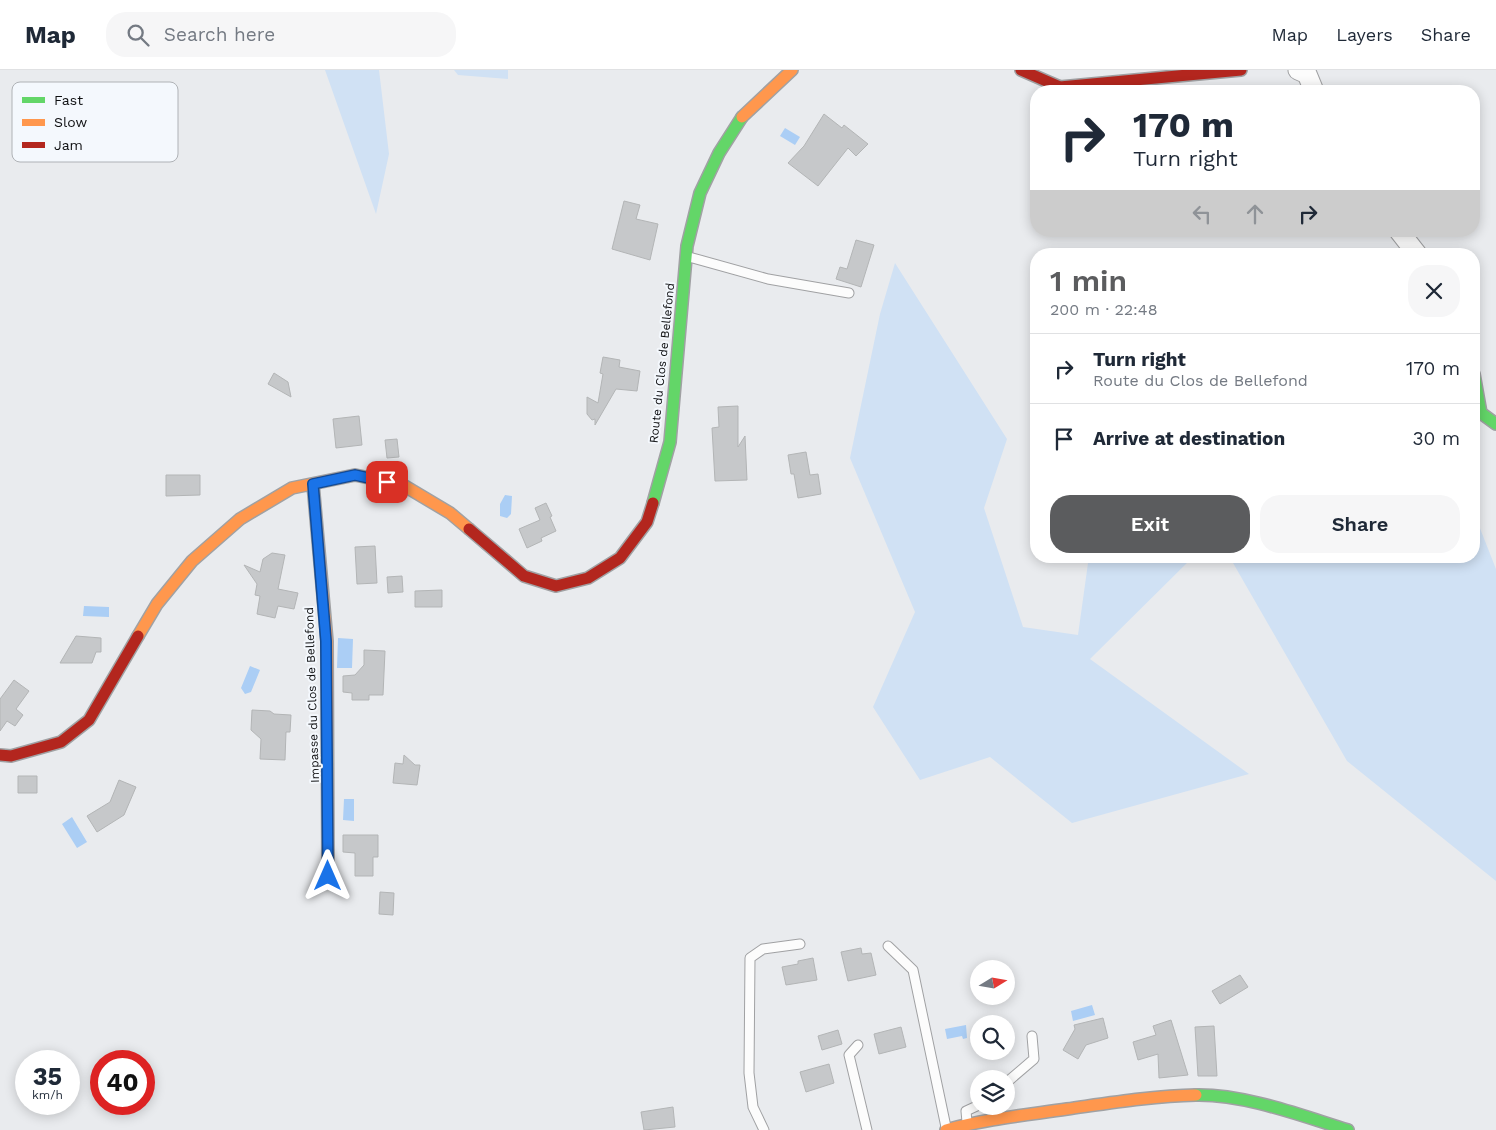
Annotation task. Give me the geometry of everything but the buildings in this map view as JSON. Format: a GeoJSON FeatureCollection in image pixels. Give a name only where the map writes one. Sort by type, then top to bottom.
{"type":"FeatureCollection","features":[{"type":"Feature","properties":{"kind":"street","name":"Route du Clos de Bellefond"},"geometry":{"type":"LineString","coordinates":[[0,756],[11,756],[61,742],[89,720],[157,604],[192,560],[240,519],[292,488],[355,475],[403,485],[450,513],[524,576],[556,586],[588,578],[620,558],[647,522],[670,442],[687,246],[700,193],[719,153],[741,118],[792,70]]}},
{"type":"Feature","properties":{"kind":"street"},"geometry":{"type":"LineString","coordinates":[[1021,70],[1058,85]]}},
{"type":"Feature","properties":{"kind":"street"},"geometry":{"type":"LineString","coordinates":[[1071,85],[1241,70]]}},
{"type":"Feature","properties":{"kind":"street"},"geometry":{"type":"LineString","coordinates":[[1298,70],[1307,74],[1312,85]]}},
{"type":"Feature","properties":{"kind":"street"},"geometry":{"type":"LineString","coordinates":[[1404,237],[1412,248]]}},
{"type":"Feature","properties":{"kind":"street"},"geometry":{"type":"LineString","coordinates":[[1480,413],[1496,424]]}},
{"type":"Feature","properties":{"kind":"street","name":"Impasse du Clos de Bellefond"},"geometry":{"type":"LineString","coordinates":[[313,484],[326,641],[328,876]]}},
{"type":"Feature","properties":{"kind":"street"},"geometry":{"type":"LineString","coordinates":[[946,1130],[967,1124],[1163,1096],[1213,1095],[1270,1107],[1348,1130]]}},
{"type":"Feature","properties":{"kind":"lane"},"geometry":{"type":"LineString","coordinates":[[686,256],[768,278],[848,293]]}},
{"type":"Feature","properties":{"kind":"lane"},"geometry":{"type":"LineString","coordinates":[[764,1130],[753,1107],[749,1073],[750,958],[763,949],[800,944]]}},
{"type":"Feature","properties":{"kind":"lane"},"geometry":{"type":"LineString","coordinates":[[888,946],[913,970],[946,1130]]}},
{"type":"Feature","properties":{"kind":"lane"},"geometry":{"type":"LineString","coordinates":[[1015,1075],[1034,1059],[1032,1036]]}},
{"type":"Feature","properties":{"kind":"lane"},"geometry":{"type":"LineString","coordinates":[[858,1045],[849,1055],[867,1130]]}},
{"type":"Feature","properties":{"kind":"lane"},"geometry":{"type":"LineString","coordinates":[[967,1124],[966,1111],[970,1109]]}},
{"type":"Feature","properties":{"kind":"shaded area"},"geometry":{"type":"Polygon","coordinates":[[[325,70],[379,70],[389,154],[376,214],[325,70]]]}},
{"type":"Feature","properties":{"kind":"shaded area"},"geometry":{"type":"Polygon","coordinates":[[[454,70],[508,70],[508,79],[458,75],[454,70]]]}},
{"type":"Feature","properties":{"kind":"shaded area"},"geometry":{"type":"Polygon","coordinates":[[[895,263],[1007,439],[984,508],[1023,627],[1078,635],[1088,563],[1187,563],[1090,659],[1249,774],[1072,823],[990,757],[920,780],[873,707],[915,612],[850,458],[880,314],[895,263]]]}},
{"type":"Feature","properties":{"kind":"shaded area"},"geometry":{"type":"Polygon","coordinates":[[[1480,528],[1496,569],[1496,881],[1347,761],[1233,563],[1480,563],[1480,528]]]}},
{"type":"Feature","properties":{"kind":"water"},"geometry":{"type":"Polygon","coordinates":[[[785,128],[800,137],[795,145],[780,136],[785,128]]]}},
{"type":"Feature","properties":{"kind":"water"},"geometry":{"type":"Polygon","coordinates":[[[505,495],[512,496],[511,514],[507,518],[500,516],[500,504],[505,495]]]}},
{"type":"Feature","properties":{"kind":"water"},"geometry":{"type":"Polygon","coordinates":[[[84,606],[109,607],[109,617],[83,616],[84,606]]]}},
{"type":"Feature","properties":{"kind":"water"},"geometry":{"type":"Polygon","coordinates":[[[338,638],[353,639],[352,668],[337,668],[338,638]]]}},
{"type":"Feature","properties":{"kind":"water"},"geometry":{"type":"Polygon","coordinates":[[[250,666],[260,670],[251,692],[245,694],[241,688],[250,666]]]}},
{"type":"Feature","properties":{"kind":"water"},"geometry":{"type":"Polygon","coordinates":[[[344,799],[354,799],[354,821],[343,820],[344,799]]]}},
{"type":"Feature","properties":{"kind":"water"},"geometry":{"type":"Polygon","coordinates":[[[72,817],[87,842],[77,848],[62,824],[72,817]]]}},
{"type":"Feature","properties":{"kind":"water"},"geometry":{"type":"Polygon","coordinates":[[[1092,1005],[1095,1015],[1073,1021],[1071,1011],[1092,1005]]]}},
{"type":"Feature","properties":{"kind":"water"},"geometry":{"type":"Polygon","coordinates":[[[966,1025],[967,1038],[963,1039],[962,1036],[947,1039],[945,1029],[966,1025]]]}},
{"type":"Feature","properties":{"kind":"traffic: fast"},"geometry":{"type":"LineString","coordinates":[[653,503],[670,442],[687,246],[700,193],[719,153],[742,117]]}},
{"type":"Feature","properties":{"kind":"traffic: fast"},"geometry":{"type":"LineString","coordinates":[[1480,407],[1481,413],[1496,424]]}},
{"type":"Feature","properties":{"kind":"traffic: fast"},"geometry":{"type":"LineString","coordinates":[[1196,1095],[1234,1098],[1253,1102],[1348,1130]]}},
{"type":"Feature","properties":{"kind":"traffic: slow"},"geometry":{"type":"LineString","coordinates":[[742,117],[792,70]]}},
{"type":"Feature","properties":{"kind":"traffic: slow"},"geometry":{"type":"LineString","coordinates":[[138,636],[157,604],[192,561],[240,519],[292,488],[355,475],[403,485],[450,513],[469,529]]}},
{"type":"Feature","properties":{"kind":"traffic: slow"},"geometry":{"type":"LineString","coordinates":[[313,484],[327,641],[328,876]]}},
{"type":"Feature","properties":{"kind":"traffic: slow"},"geometry":{"type":"LineString","coordinates":[[946,1130],[991,1120],[1099,1104],[1196,1095]]}},
{"type":"Feature","properties":{"kind":"traffic: jam"},"geometry":{"type":"LineString","coordinates":[[1021,70],[1055,85]]}},
{"type":"Feature","properties":{"kind":"traffic: jam"},"geometry":{"type":"LineString","coordinates":[[1081,85],[1241,70]]}},
{"type":"Feature","properties":{"kind":"traffic: jam"},"geometry":{"type":"LineString","coordinates":[[469,529],[524,576],[556,586],[588,578],[620,558],[647,522],[653,503]]}},
{"type":"Feature","properties":{"kind":"traffic: jam"},"geometry":{"type":"LineString","coordinates":[[0,755],[11,756],[61,742],[89,720],[138,636]]}},
{"type":"Feature","properties":{"kind":"route"},"geometry":{"type":"LineString","coordinates":[[328,876],[326,641],[313,484],[355,475],[387,482]]}}]}
